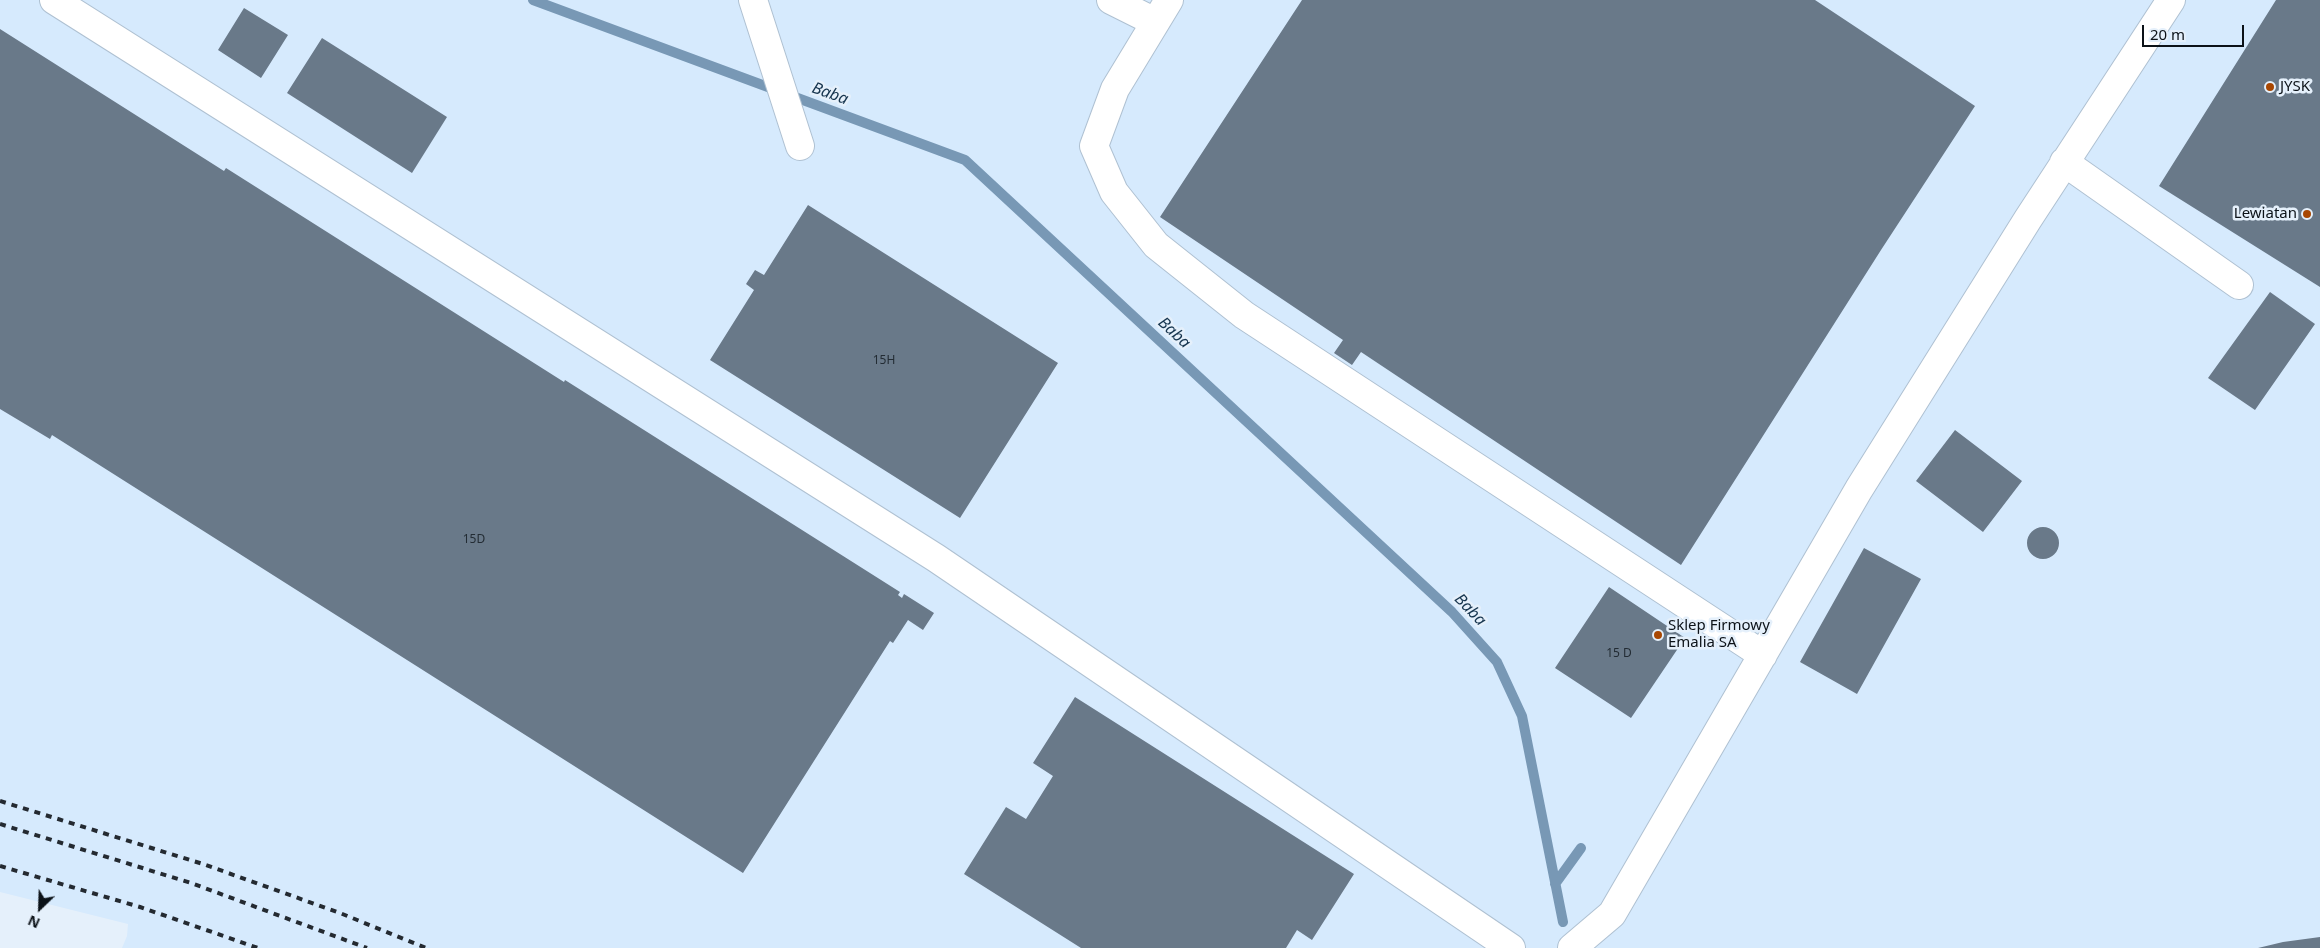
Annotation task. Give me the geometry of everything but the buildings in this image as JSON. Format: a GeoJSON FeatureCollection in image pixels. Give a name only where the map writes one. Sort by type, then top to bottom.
{"type":"FeatureCollection","features":[{"type":"Feature","properties":{"kind":"lane"},"geometry":{"type":"LineString","coordinates":[[54,0],[936,558],[1511,948]]}},
{"type":"Feature","properties":{"kind":"lane"},"geometry":{"type":"LineString","coordinates":[[753,0],[800,146]]}},
{"type":"Feature","properties":{"kind":"lane"},"geometry":{"type":"LineString","coordinates":[[1111,0],[1162,11],[1115,89],[1094,146],[1114,192],[1156,245],[1244,315],[1763,655]]}},
{"type":"Feature","properties":{"kind":"lane"},"geometry":{"type":"LineString","coordinates":[[1572,948],[1612,914],[1859,489],[2064,162],[2171,0]]}},
{"type":"Feature","properties":{"kind":"lane"},"geometry":{"type":"LineString","coordinates":[[2064,162],[2239,285]]}},
{"type":"Feature","properties":{"kind":"shaded area"},"geometry":{"type":"Polygon","coordinates":[[[0,0],[2320,0],[2320,948],[122,948],[127,936],[128,924],[0,892],[0,0]]]}},
{"type":"Feature","properties":{"kind":"waterway","name":"Baba"},"geometry":{"type":"LineString","coordinates":[[533,0],[965,160],[1452,612],[1497,662],[1522,716],[1563,922]]}},
{"type":"Feature","properties":{"kind":"waterway"},"geometry":{"type":"LineString","coordinates":[[1555,884],[1581,848]]}},
{"type":"Feature","properties":{"kind":"railway"},"geometry":{"type":"LineString","coordinates":[[0,801],[203,864],[340,913],[426,948]]}},
{"type":"Feature","properties":{"kind":"railway"},"geometry":{"type":"LineString","coordinates":[[0,824],[191,883],[367,948]]}},
{"type":"Feature","properties":{"kind":"railway"},"geometry":{"type":"LineString","coordinates":[[0,866],[140,907],[258,948]]}},
{"type":"Feature","properties":{"kind":"place","name":"JYSK"},"geometry":{"type":"Point","coordinates":[2270,87]}},
{"type":"Feature","properties":{"kind":"place","name":"Lewiatan"},"geometry":{"type":"Point","coordinates":[2307,214]}},
{"type":"Feature","properties":{"kind":"place","name":"Sklep Firmowy Emalia SA"},"geometry":{"type":"Point","coordinates":[1658,635]}}]}
